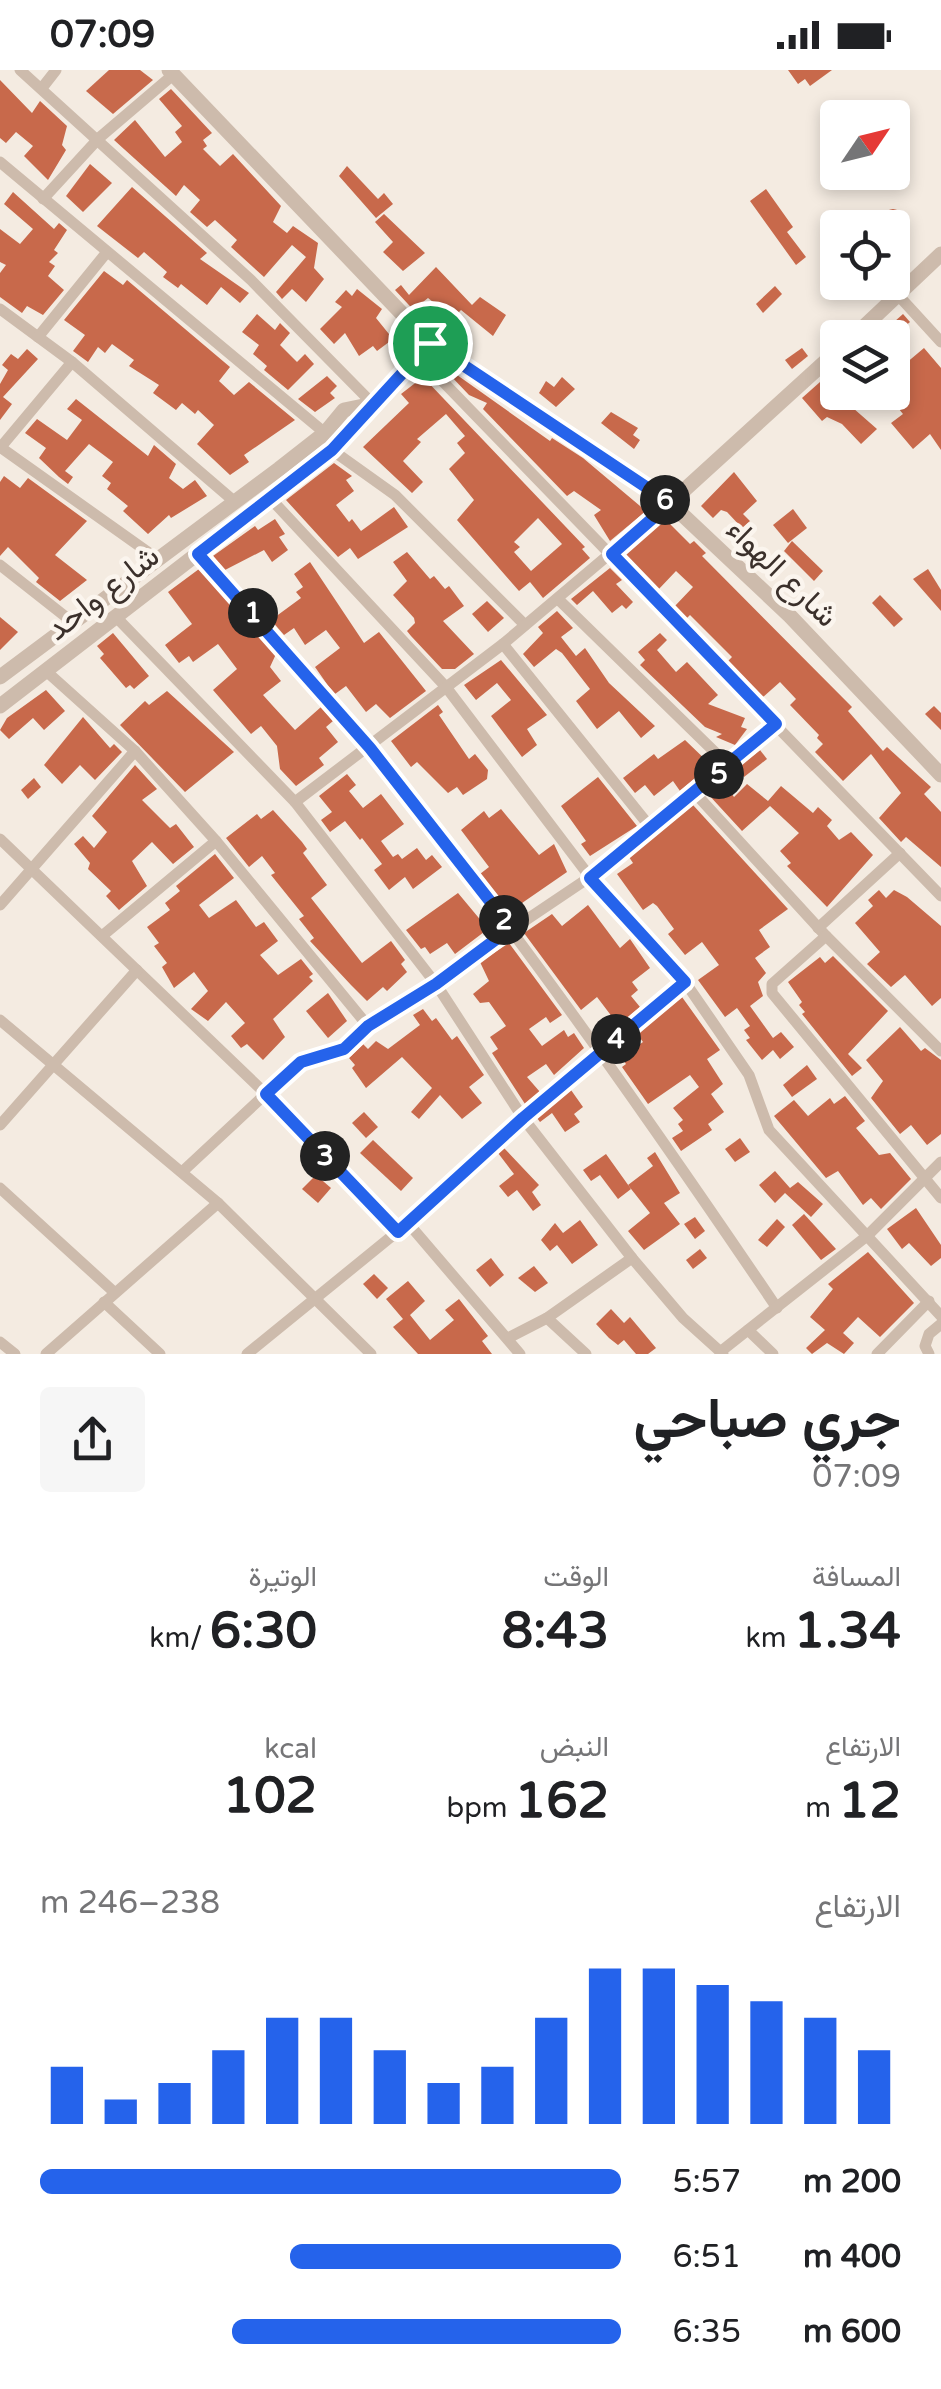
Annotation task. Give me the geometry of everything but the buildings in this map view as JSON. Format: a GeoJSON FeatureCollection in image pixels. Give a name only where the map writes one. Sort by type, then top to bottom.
{"type":"FeatureCollection","features":[{"type":"Feature","properties":{"kind":"street"},"geometry":{"type":"LineString","coordinates":[[20,70],[251,280],[373,404]]}},
{"type":"Feature","properties":{"kind":"street"},"geometry":{"type":"LineString","coordinates":[[42,88],[56,70]]}},
{"type":"Feature","properties":{"kind":"street"},"geometry":{"type":"LineString","coordinates":[[44,200],[99,138],[172,72]]}},
{"type":"Feature","properties":{"kind":"street","name":"شارع الهواء"},"geometry":{"type":"LineString","coordinates":[[172,72],[430,343],[670,503],[790,616],[939,771]]}},
{"type":"Feature","properties":{"kind":"street"},"geometry":{"type":"LineString","coordinates":[[0,162],[324,433],[332,450],[396,495],[526,625]]}},
{"type":"Feature","properties":{"kind":"street"},"geometry":{"type":"LineString","coordinates":[[38,338],[107,252]]}},
{"type":"Feature","properties":{"kind":"street"},"geometry":{"type":"LineString","coordinates":[[910,284],[939,259]]}},
{"type":"Feature","properties":{"kind":"street"},"geometry":{"type":"LineString","coordinates":[[871,320],[893,300]]}},
{"type":"Feature","properties":{"kind":"street"},"geometry":{"type":"LineString","coordinates":[[903,300],[941,342]]}},
{"type":"Feature","properties":{"kind":"street"},"geometry":{"type":"LineString","coordinates":[[0,309],[72,362],[236,502]]}},
{"type":"Feature","properties":{"kind":"street","name":"شارع واحد"},"geometry":{"type":"LineString","coordinates":[[0,706],[332,450],[430,343]]}},
{"type":"Feature","properties":{"kind":"street"},"geometry":{"type":"LineString","coordinates":[[420,358],[941,896]]}},
{"type":"Feature","properties":{"kind":"street"},"geometry":{"type":"LineString","coordinates":[[72,362],[0,448],[159,560]]}},
{"type":"Feature","properties":{"kind":"street"},"geometry":{"type":"LineString","coordinates":[[295,802],[370,748],[558,599],[820,366]]}},
{"type":"Feature","properties":{"kind":"street","name":"شارع واحد"},"geometry":{"type":"LineString","coordinates":[[0,677],[236,502],[324,433],[344,410],[373,404]]}},
{"type":"Feature","properties":{"kind":"street"},"geometry":{"type":"LineString","coordinates":[[270,498],[446,687],[590,878],[685,982],[750,1075],[769,1130],[941,1316]]}},
{"type":"Feature","properties":{"kind":"street"},"geometry":{"type":"LineString","coordinates":[[198,554],[370,748],[511,928],[777,1308]]}},
{"type":"Feature","properties":{"kind":"street"},"geometry":{"type":"LineString","coordinates":[[0,564],[72,622]]}},
{"type":"Feature","properties":{"kind":"street"},"geometry":{"type":"LineString","coordinates":[[558,599],[729,766]]}},
{"type":"Feature","properties":{"kind":"street"},"geometry":{"type":"LineString","coordinates":[[118,618],[295,802],[436,984],[523,1118],[632,1258],[715,1352],[867,1236],[941,1162]]}},
{"type":"Feature","properties":{"kind":"street"},"geometry":{"type":"LineString","coordinates":[[503,644],[651,828]]}},
{"type":"Feature","properties":{"kind":"street"},"geometry":{"type":"LineString","coordinates":[[46,671],[135,751],[216,840],[368,1026]]}},
{"type":"Feature","properties":{"kind":"street"},"geometry":{"type":"LineString","coordinates":[[182,1172],[301,1062],[344,1049],[368,1026],[590,878],[776,724]]}},
{"type":"Feature","properties":{"kind":"street"},"geometry":{"type":"LineString","coordinates":[[0,905],[135,751]]}},
{"type":"Feature","properties":{"kind":"street"},"geometry":{"type":"LineString","coordinates":[[694,794],[822,932],[941,1051]]}},
{"type":"Feature","properties":{"kind":"street"},"geometry":{"type":"LineString","coordinates":[[0,839],[403,1227],[510,1337],[520,1354]]}},
{"type":"Feature","properties":{"kind":"street"},"geometry":{"type":"LineString","coordinates":[[102,936],[216,840]]}},
{"type":"Feature","properties":{"kind":"street"},"geometry":{"type":"LineString","coordinates":[[900,853],[772,984],[772,993],[941,1198]]}},
{"type":"Feature","properties":{"kind":"street"},"geometry":{"type":"LineString","coordinates":[[0,1125],[137,970]]}},
{"type":"Feature","properties":{"kind":"street"},"geometry":{"type":"LineString","coordinates":[[247,1354],[403,1227],[523,1118],[685,982]]}},
{"type":"Feature","properties":{"kind":"street"},"geometry":{"type":"LineString","coordinates":[[0,1020],[218,1203],[371,1354]]}},
{"type":"Feature","properties":{"kind":"street"},"geometry":{"type":"LineString","coordinates":[[0,1188],[114,1292]]}},
{"type":"Feature","properties":{"kind":"street"},"geometry":{"type":"LineString","coordinates":[[46,1354],[218,1203]]}},
{"type":"Feature","properties":{"kind":"street"},"geometry":{"type":"LineString","coordinates":[[510,1337],[547,1318],[632,1258]]}},
{"type":"Feature","properties":{"kind":"street"},"geometry":{"type":"LineString","coordinates":[[877,1354],[929,1301]]}},
{"type":"Feature","properties":{"kind":"street"},"geometry":{"type":"LineString","coordinates":[[104,1302],[160,1354]]}},
{"type":"Feature","properties":{"kind":"street"},"geometry":{"type":"LineString","coordinates":[[547,1318],[586,1354]]}},
{"type":"Feature","properties":{"kind":"street"},"geometry":{"type":"LineString","coordinates":[[929,1354],[925,1346],[929,1334],[941,1324]]}},
{"type":"Feature","properties":{"kind":"street"},"geometry":{"type":"LineString","coordinates":[[748,1330],[772,1354]]}},
{"type":"Feature","properties":{"kind":"street"},"geometry":{"type":"LineString","coordinates":[[0,1342],[15,1354]]}},
{"type":"Feature","properties":{"kind":"route"},"geometry":{"type":"LineString","coordinates":[[430,343],[461,360],[670,503],[612,554],[776,724],[590,878],[685,982],[523,1118],[398,1232],[266,1094],[301,1062],[344,1049],[368,1026],[436,984],[511,928],[370,748],[276,637],[198,554],[332,450],[430,343]]}}]}
